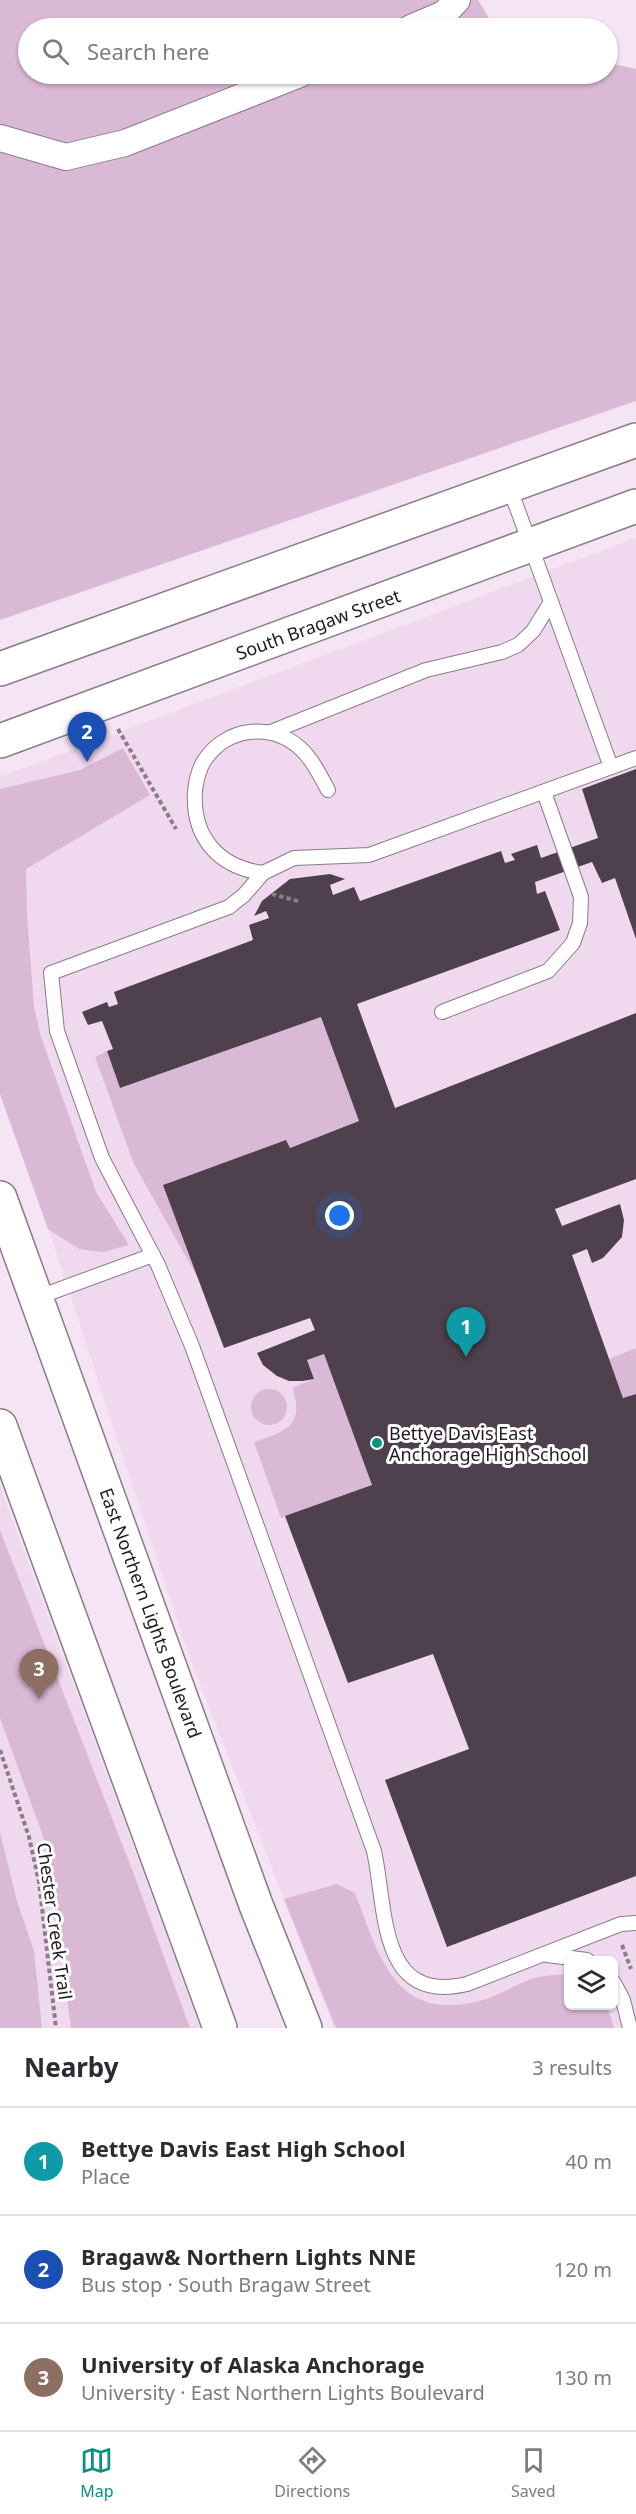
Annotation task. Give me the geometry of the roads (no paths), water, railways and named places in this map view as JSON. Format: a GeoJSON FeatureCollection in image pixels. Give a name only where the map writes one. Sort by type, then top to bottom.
{"type":"FeatureCollection","features":[{"type":"Feature","properties":{"kind":"main road"},"geometry":{"type":"LineString","coordinates":[[0,669],[636,440]]}},
{"type":"Feature","properties":{"kind":"main road","name":"South Bragaw Street"},"geometry":{"type":"LineString","coordinates":[[0,741],[636,506]]}},
{"type":"Feature","properties":{"kind":"main road","name":"East Northern Lights Boulevard"},"geometry":{"type":"LineString","coordinates":[[0,1198],[256,1905],[305,2028]]}},
{"type":"Feature","properties":{"kind":"main road"},"geometry":{"type":"LineString","coordinates":[[0,1426],[220,2028]]}},
{"type":"Feature","properties":{"kind":"street"},"geometry":{"type":"LineString","coordinates":[[435,18],[444,14],[457,0]]}},
{"type":"Feature","properties":{"kind":"street"},"geometry":{"type":"LineString","coordinates":[[0,138],[66,157],[125,143],[275,84]]}},
{"type":"Feature","properties":{"kind":"lane"},"geometry":{"type":"LineString","coordinates":[[509,486],[611,767]]}},
{"type":"Feature","properties":{"kind":"lane"},"geometry":{"type":"LineString","coordinates":[[263,873],[243,870],[225,860],[211,848],[201,832],[194,808],[196,784],[203,762],[217,746],[235,735],[254,731],[271,732],[426,670],[502,652],[518,645],[533,631],[551,602]]}},
{"type":"Feature","properties":{"kind":"lane"},"geometry":{"type":"LineString","coordinates":[[271,732],[300,749],[317,768],[328,790]]}},
{"type":"Feature","properties":{"kind":"lane"},"geometry":{"type":"LineString","coordinates":[[636,758],[369,855],[294,858],[263,873],[244,895],[229,907],[51,973],[57,1031],[102,1158],[153,1255],[196,1356],[374,1851],[387,1935],[394,1958],[412,1976],[431,1987],[447,1989],[468,1984],[621,1924],[636,1923]]}},
{"type":"Feature","properties":{"kind":"lane"},"geometry":{"type":"LineString","coordinates":[[441,1012],[548,971],[573,944],[580,923],[581,897],[544,792]]}},
{"type":"Feature","properties":{"kind":"lane"},"geometry":{"type":"LineString","coordinates":[[36,1298],[153,1255]]}},
{"type":"Feature","properties":{"kind":"lane"},"geometry":{"type":"LineString","coordinates":[[543,1954],[565,1956]]}},
{"type":"Feature","properties":{"kind":"lane"},"geometry":{"type":"LineString","coordinates":[[618,1991],[623,2000],[630,2028]]}},
{"type":"Feature","properties":{"kind":"place","name":"Bragaw& Northern Lights NNE"},"geometry":{"type":"Point","coordinates":[87,762]}},
{"type":"Feature","properties":{"kind":"place","name":"Bettye Davis East High School"},"geometry":{"type":"Point","coordinates":[466,1357]}},
{"type":"Feature","properties":{"kind":"place","name":"Bettye Davis East Anchorage High School"},"geometry":{"type":"Point","coordinates":[377,1443]}},
{"type":"Feature","properties":{"kind":"place","name":"University of Alaska Anchorage"},"geometry":{"type":"Point","coordinates":[39,1699]}}]}
